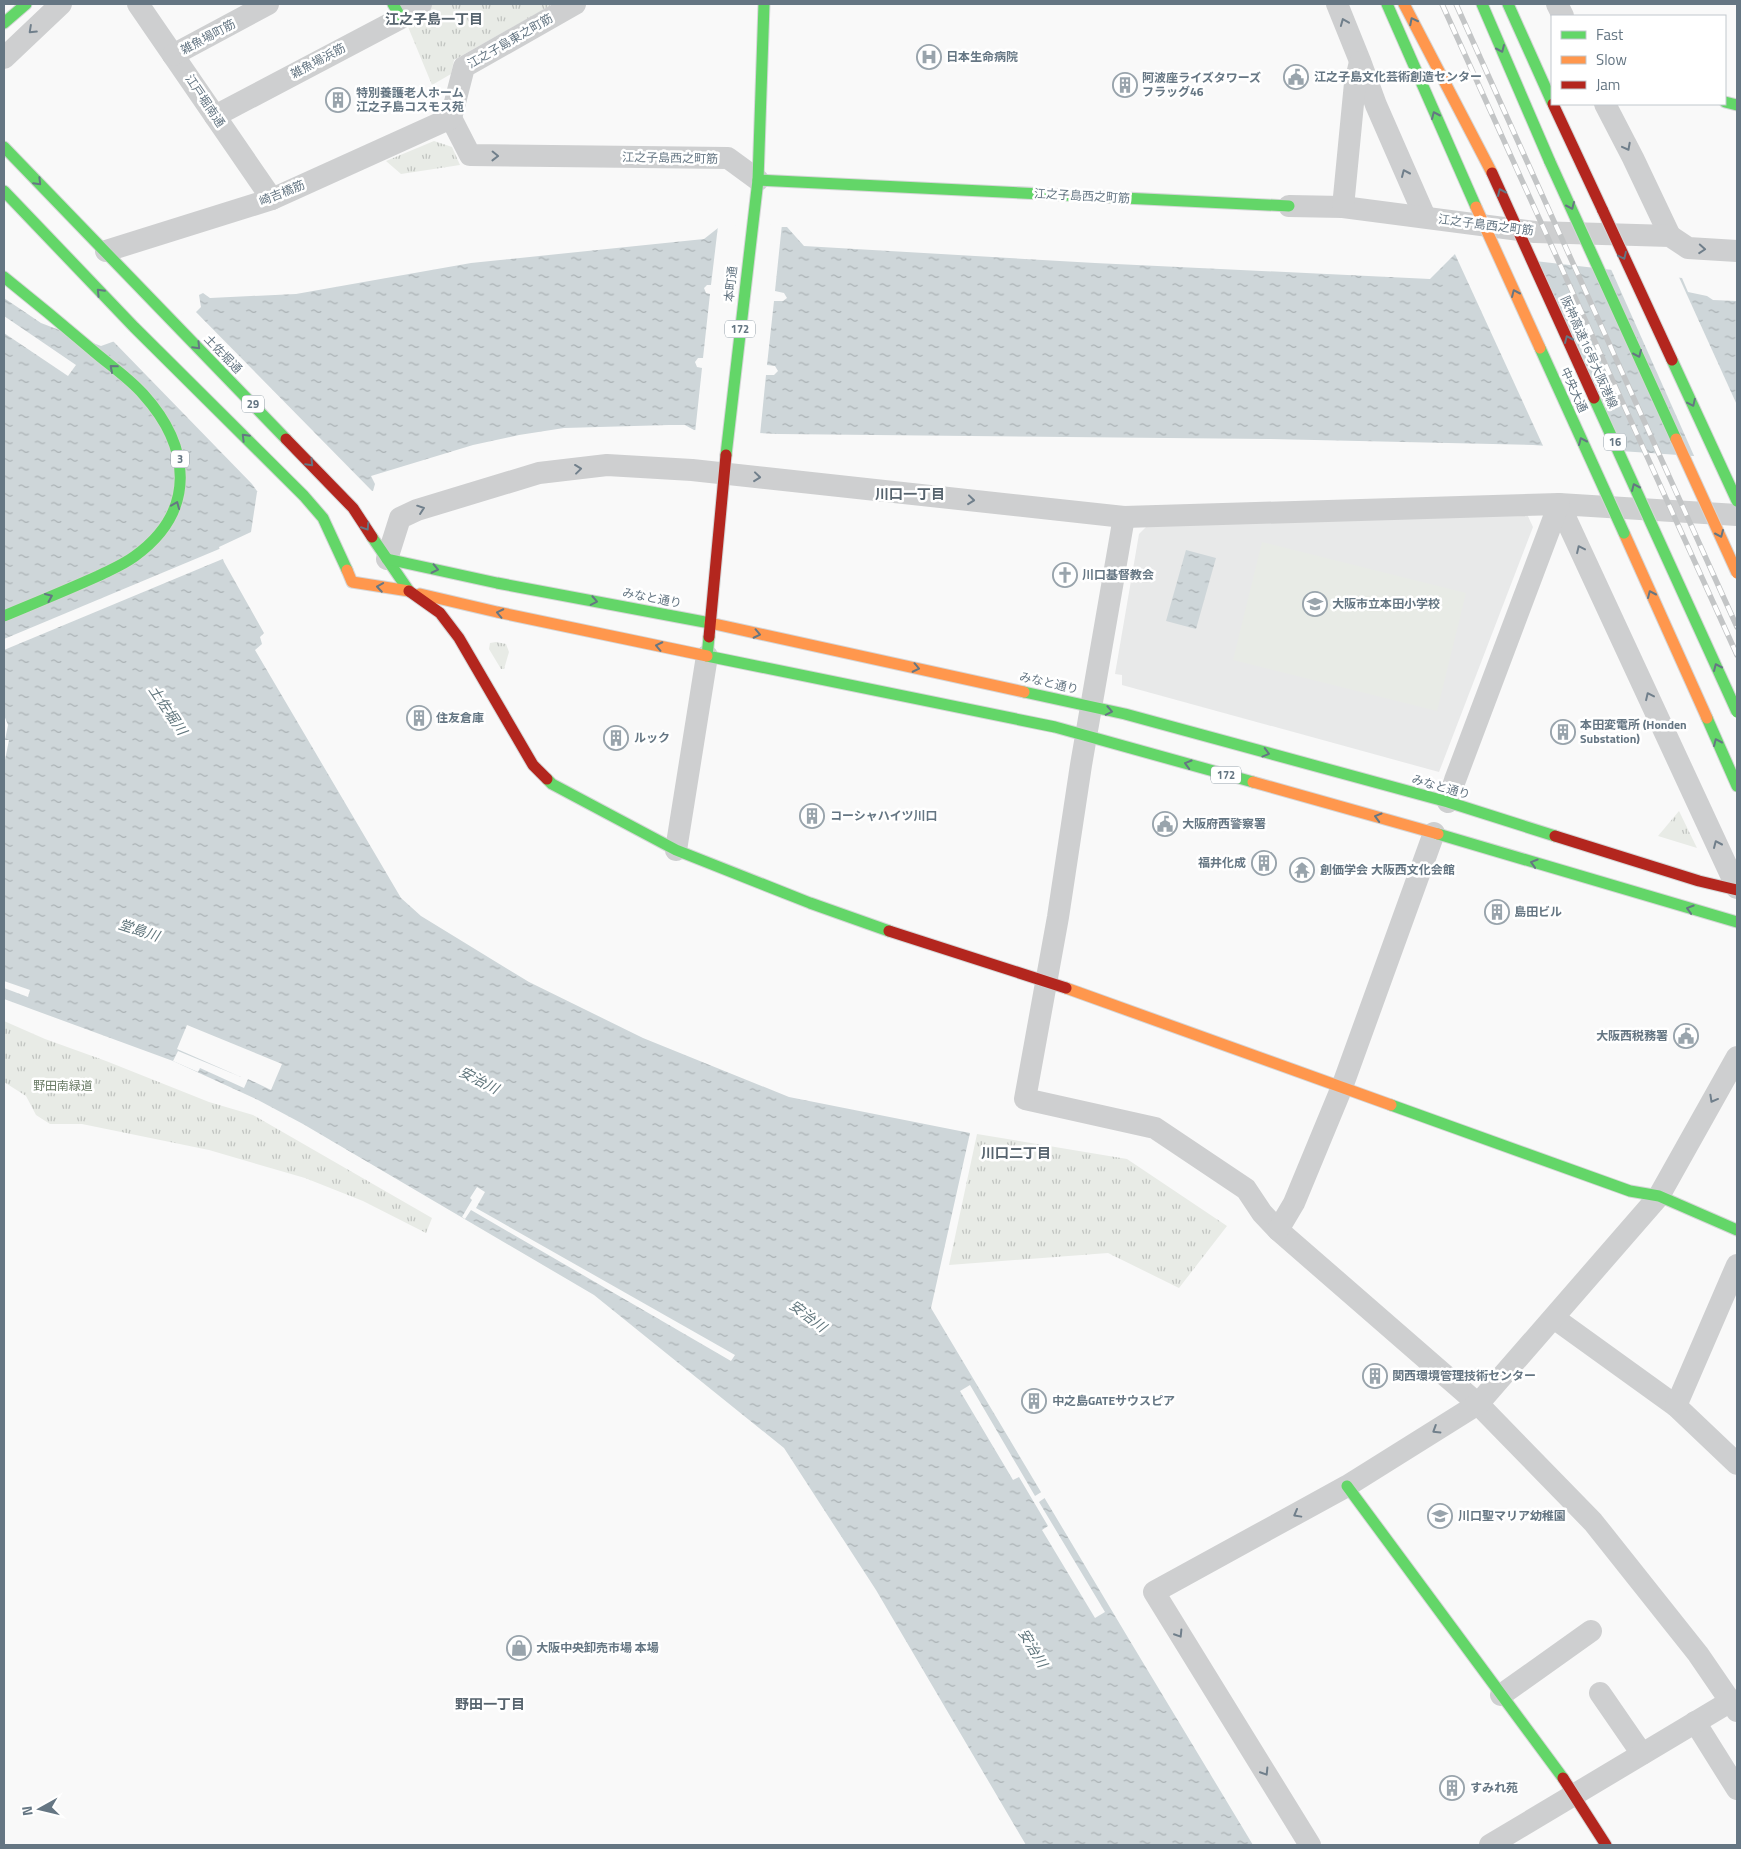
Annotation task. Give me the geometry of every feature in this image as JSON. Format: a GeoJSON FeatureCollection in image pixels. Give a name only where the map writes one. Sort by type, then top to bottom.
{"type":"FeatureCollection","features":[{"type":"Feature","properties":{"kind":"main road"},"geometry":{"type":"LineString","coordinates":[[4,23],[26,4]]}},
{"type":"Feature","properties":{"kind":"main road","name":"本町通"},"geometry":{"type":"LineString","coordinates":[[707,656],[727,440],[758,180],[764,4]]}},
{"type":"Feature","properties":{"kind":"main road","name":"中央大通"},"geometry":{"type":"LineString","coordinates":[[1386,4],[1737,786]]}},
{"type":"Feature","properties":{"kind":"main road"},"geometry":{"type":"LineString","coordinates":[[1404,4],[1492,174]]}},
{"type":"Feature","properties":{"kind":"main road","name":"阪神高速16号大阪港線"},"geometry":{"type":"LineString","coordinates":[[1416,4],[1737,712]]}},
{"type":"Feature","properties":{"kind":"main road"},"geometry":{"type":"LineString","coordinates":[[1482,4],[1550,162],[1737,573]]}},
{"type":"Feature","properties":{"kind":"main road"},"geometry":{"type":"LineString","coordinates":[[1502,4],[1520,59]]}},
{"type":"Feature","properties":{"kind":"main road"},"geometry":{"type":"LineString","coordinates":[[1508,4],[1551,99]]}},
{"type":"Feature","properties":{"kind":"main road"},"geometry":{"type":"LineString","coordinates":[[1526,78],[1550,162]]}},
{"type":"Feature","properties":{"kind":"main road"},"geometry":{"type":"LineString","coordinates":[[1554,105],[1737,502]]}},
{"type":"Feature","properties":{"kind":"main road","name":"土佐堀通"},"geometry":{"type":"LineString","coordinates":[[4,147],[343,497],[353,508],[378,559],[409,592]]}},
{"type":"Feature","properties":{"kind":"main road","name":"江之子島西之町筋"},"geometry":{"type":"LineString","coordinates":[[758,180],[1289,206]]}},
{"type":"Feature","properties":{"kind":"main road","name":"29"},"geometry":{"type":"LineString","coordinates":[[4,191],[134,327],[304,496],[323,518],[346,556],[352,582],[409,592]]}},
{"type":"Feature","properties":{"kind":"main road","name":"3"},"geometry":{"type":"LineString","coordinates":[[4,276],[142,393],[163,419],[173,436],[179,454],[182,473],[181,493],[168,523],[152,543],[137,556],[89,580],[4,616]]}},
{"type":"Feature","properties":{"kind":"main road","name":"みなと通り"},"geometry":{"type":"LineString","coordinates":[[378,559],[710,623],[1126,714],[1448,802],[1699,880],[1737,889]]}},
{"type":"Feature","properties":{"kind":"main road"},"geometry":{"type":"LineString","coordinates":[[409,592],[707,656]]}},
{"type":"Feature","properties":{"kind":"main road"},"geometry":{"type":"LineString","coordinates":[[409,592],[440,613],[460,638],[534,765],[552,784],[676,850],[810,903],[899,934],[1047,981],[1630,1191],[1659,1196],[1737,1230]]}},
{"type":"Feature","properties":{"kind":"main road","name":"172"},"geometry":{"type":"LineString","coordinates":[[707,656],[1055,727],[1086,735],[1434,833],[1737,922]]}},
{"type":"Feature","properties":{"kind":"main road"},"geometry":{"type":"LineString","coordinates":[[1347,1486],[1575,1795],[1606,1845]]}},
{"type":"Feature","properties":{"kind":"street"},"geometry":{"type":"LineString","coordinates":[[4,58],[60,4]]}},
{"type":"Feature","properties":{"kind":"street","name":"江戸堀南通"},"geometry":{"type":"LineString","coordinates":[[138,4],[272,199]]}},
{"type":"Feature","properties":{"kind":"street","name":"雑魚場町筋"},"geometry":{"type":"LineString","coordinates":[[173,55],[268,4]]}},
{"type":"Feature","properties":{"kind":"street","name":"雑魚場浜筋"},"geometry":{"type":"LineString","coordinates":[[214,116],[396,11],[421,4]]}},
{"type":"Feature","properties":{"kind":"street","name":"江之子島東之町筋"},"geometry":{"type":"LineString","coordinates":[[451,118],[464,67],[576,4]]}},
{"type":"Feature","properties":{"kind":"street"},"geometry":{"type":"LineString","coordinates":[[1337,4],[1376,105],[1425,217]]}},
{"type":"Feature","properties":{"kind":"street"},"geometry":{"type":"LineString","coordinates":[[1343,207],[1355,84],[1360,61]]}},
{"type":"Feature","properties":{"kind":"street"},"geometry":{"type":"LineString","coordinates":[[1606,105],[1670,236]]}},
{"type":"Feature","properties":{"kind":"street","name":"江之子島西之町筋"},"geometry":{"type":"LineString","coordinates":[[451,118],[470,155],[728,158],[758,180]]}},
{"type":"Feature","properties":{"kind":"street","name":"崎吉橋筋"},"geometry":{"type":"LineString","coordinates":[[106,251],[272,199],[451,118]]}},
{"type":"Feature","properties":{"kind":"street","name":"江之子島西之町筋"},"geometry":{"type":"LineString","coordinates":[[1289,206],[1343,207],[1536,232],[1670,236],[1688,248],[1737,251]]}},
{"type":"Feature","properties":{"kind":"street"},"geometry":{"type":"LineString","coordinates":[[378,559],[400,518],[417,510],[539,473],[607,465],[692,470],[1124,517],[1560,504],[1737,515]]}},
{"type":"Feature","properties":{"kind":"street"},"geometry":{"type":"LineString","coordinates":[[1448,802],[1560,504]]}},
{"type":"Feature","properties":{"kind":"street"},"geometry":{"type":"LineString","coordinates":[[1560,504],[1737,889]]}},
{"type":"Feature","properties":{"kind":"street"},"geometry":{"type":"LineString","coordinates":[[1124,517],[1086,735],[1047,981],[1025,1099],[1155,1128],[1246,1189],[1262,1213],[1278,1230],[1478,1404],[1593,1522],[1698,1654],[1734,1706],[1695,1722],[1490,1845]]}},
{"type":"Feature","properties":{"kind":"street"},"geometry":{"type":"LineString","coordinates":[[676,850],[707,656]]}},
{"type":"Feature","properties":{"kind":"street"},"geometry":{"type":"LineString","coordinates":[[1278,1230],[1294,1202],[1342,1087],[1434,833]]}},
{"type":"Feature","properties":{"kind":"street"},"geometry":{"type":"LineString","coordinates":[[1310,1845],[1154,1592],[1347,1486],[1478,1404],[1659,1196],[1737,1057]]}},
{"type":"Feature","properties":{"kind":"street"},"geometry":{"type":"LineString","coordinates":[[1676,1406],[1737,1265]]}},
{"type":"Feature","properties":{"kind":"street"},"geometry":{"type":"LineString","coordinates":[[1554,1318],[1676,1406],[1737,1464]]}},
{"type":"Feature","properties":{"kind":"street"},"geometry":{"type":"LineString","coordinates":[[1501,1695],[1591,1631]]}},
{"type":"Feature","properties":{"kind":"street"},"geometry":{"type":"LineString","coordinates":[[1600,1693],[1642,1754]]}},
{"type":"Feature","properties":{"kind":"street"},"geometry":{"type":"LineString","coordinates":[[1695,1722],[1737,1789]]}},
{"type":"Feature","properties":{"kind":"shaded area","name":"大阪市立本田小学校"},"geometry":{"type":"Polygon","coordinates":[[[1526,512],[1533,527],[1439,772],[1122,685],[1122,675],[1115,674],[1139,534],[1147,526],[1526,512]]]}},
{"type":"Feature","properties":{"kind":"green space"},"geometry":{"type":"Polygon","coordinates":[[[433,4],[549,4],[550,6],[454,60],[451,74],[432,85],[406,22],[433,4]]]}},
{"type":"Feature","properties":{"kind":"green space"},"geometry":{"type":"Polygon","coordinates":[[[434,141],[452,147],[460,165],[401,174],[386,161],[434,141]]]}},
{"type":"Feature","properties":{"kind":"green space"},"geometry":{"type":"Polygon","coordinates":[[[1262,542],[1466,593],[1437,711],[1233,660],[1262,542]]]}},
{"type":"Feature","properties":{"kind":"green space"},"geometry":{"type":"Polygon","coordinates":[[[490,643],[506,644],[509,652],[504,669],[501,669],[489,649],[490,643]]]}},
{"type":"Feature","properties":{"kind":"green space"},"geometry":{"type":"Polygon","coordinates":[[[1679,811],[1697,848],[1658,836],[1679,811]]]}},
{"type":"Feature","properties":{"kind":"green space","name":"野田南緑道"},"geometry":{"type":"Polygon","coordinates":[[[4,1021],[45,1039],[209,1102],[253,1115],[432,1218],[426,1233],[363,1201],[305,1178],[209,1150],[82,1124],[50,1124],[36,1115],[26,1096],[4,1082],[4,1021]]]}},
{"type":"Feature","properties":{"kind":"green space"},"geometry":{"type":"Polygon","coordinates":[[[977,1134],[1127,1159],[1227,1226],[1179,1288],[1108,1253],[949,1265],[977,1134]]]}},
{"type":"Feature","properties":{"kind":"water"},"geometry":{"type":"Polygon","coordinates":[[[787,227],[804,246],[1095,263],[1430,279],[1457,252],[1682,278],[1688,292],[1707,296],[1713,300],[1737,301],[1737,459],[1533,445],[1269,439],[779,434],[694,430],[685,425],[564,428],[473,445],[371,476],[375,484],[373,491],[257,492],[251,532],[219,547],[224,562],[264,633],[260,637],[262,644],[255,650],[401,898],[421,916],[529,982],[643,1038],[789,1097],[970,1133],[931,1308],[1253,1845],[1026,1845],[876,1590],[784,1448],[594,1295],[303,1124],[258,1100],[173,1061],[4,999],[4,765],[9,740],[5,740],[8,725],[4,715],[4,298],[41,323],[101,346],[196,312],[201,307],[199,295],[203,293],[210,298],[296,294],[471,263],[704,239],[718,228],[787,227]]]}},
{"type":"Feature","properties":{"kind":"water"},"geometry":{"type":"Polygon","coordinates":[[[1186,550],[1216,558],[1196,629],[1166,621],[1186,550]]]}},
{"type":"Feature","properties":{"kind":"pier"},"geometry":{"type":"Polygon","coordinates":[[[782,224],[775,291],[784,293],[787,298],[783,301],[774,301],[767,365],[775,366],[778,371],[774,375],[766,375],[760,435],[695,433],[702,368],[697,367],[695,362],[698,358],[703,358],[710,294],[706,293],[704,288],[707,285],[711,285],[718,226],[782,224]]]}},
{"type":"Feature","properties":{"kind":"pier"},"geometry":{"type":"Polygon","coordinates":[[[1456,250],[1524,257],[1616,453],[1544,448],[1454,252],[1456,250]]]}},
{"type":"Feature","properties":{"kind":"pier"},"geometry":{"type":"Polygon","coordinates":[[[1610,267],[1678,275],[1737,405],[1737,461],[1695,458],[1610,267]]]}},
{"type":"Feature","properties":{"kind":"pier"},"geometry":{"type":"Polygon","coordinates":[[[194,310],[374,493],[259,494],[252,484],[112,340],[194,310]]]}},
{"type":"Feature","properties":{"kind":"pier"},"geometry":{"type":"Polygon","coordinates":[[[4,316],[76,365],[68,376],[4,333],[4,316]]]}},
{"type":"Feature","properties":{"kind":"pier"},"geometry":{"type":"Polygon","coordinates":[[[224,547],[222,548],[225,558],[4,650],[4,639],[224,547]]]}},
{"type":"Feature","properties":{"kind":"pier"},"geometry":{"type":"Polygon","coordinates":[[[4,981],[30,990],[28,997],[4,988],[4,981]]]}},
{"type":"Feature","properties":{"kind":"pier"},"geometry":{"type":"Polygon","coordinates":[[[187,1025],[282,1064],[271,1090],[248,1079],[244,1088],[200,1068],[198,1072],[173,1061],[178,1051],[241,1077],[177,1049],[187,1025]]]}},
{"type":"Feature","properties":{"kind":"pier"},"geometry":{"type":"Polygon","coordinates":[[[477,1187],[485,1192],[476,1208],[735,1355],[731,1361],[471,1210],[465,1219],[462,1217],[477,1187]]]}},
{"type":"Feature","properties":{"kind":"pier"},"geometry":{"type":"Polygon","coordinates":[[[970,1385],[1035,1496],[1043,1491],[1046,1497],[1039,1502],[1105,1612],[1095,1618],[1042,1530],[1048,1526],[1019,1477],[1013,1480],[960,1391],[970,1385]]]}},
{"type":"Feature","properties":{"kind":"railway"},"geometry":{"type":"LineString","coordinates":[[1442,4],[1737,655]]}},
{"type":"Feature","properties":{"kind":"railway"},"geometry":{"type":"LineString","coordinates":[[1456,4],[1737,627]]}},
{"type":"Feature","properties":{"kind":"traffic: fast"},"geometry":{"type":"LineString","coordinates":[[4,23],[26,4]]}},
{"type":"Feature","properties":{"kind":"traffic: fast"},"geometry":{"type":"LineString","coordinates":[[393,4],[401,18]]}},
{"type":"Feature","properties":{"kind":"traffic: fast"},"geometry":{"type":"LineString","coordinates":[[726,455],[758,180],[764,4]]}},
{"type":"Feature","properties":{"kind":"traffic: fast"},"geometry":{"type":"LineString","coordinates":[[1387,4],[1476,207]]}},
{"type":"Feature","properties":{"kind":"traffic: fast"},"geometry":{"type":"LineString","coordinates":[[1482,4],[1550,162]]}},
{"type":"Feature","properties":{"kind":"traffic: fast"},"geometry":{"type":"LineString","coordinates":[[1508,4],[1551,100]]}},
{"type":"Feature","properties":{"kind":"traffic: fast"},"geometry":{"type":"LineString","coordinates":[[1726,102],[1737,105]]}},
{"type":"Feature","properties":{"kind":"traffic: fast"},"geometry":{"type":"LineString","coordinates":[[4,147],[286,439]]}},
{"type":"Feature","properties":{"kind":"traffic: fast"},"geometry":{"type":"LineString","coordinates":[[1550,162],[1676,439]]}},
{"type":"Feature","properties":{"kind":"traffic: fast"},"geometry":{"type":"LineString","coordinates":[[758,180],[1289,206]]}},
{"type":"Feature","properties":{"kind":"traffic: fast"},"geometry":{"type":"LineString","coordinates":[[4,191],[134,327],[304,496],[323,518],[347,570]]}},
{"type":"Feature","properties":{"kind":"traffic: fast"},"geometry":{"type":"LineString","coordinates":[[4,277],[124,376],[143,394],[159,414],[171,435],[178,457],[180,478],[177,499],[169,519],[155,538],[135,556],[98,576],[4,616]]}},
{"type":"Feature","properties":{"kind":"traffic: fast"},"geometry":{"type":"LineString","coordinates":[[1540,348],[1624,533]]}},
{"type":"Feature","properties":{"kind":"traffic: fast"},"geometry":{"type":"LineString","coordinates":[[1672,360],[1737,501]]}},
{"type":"Feature","properties":{"kind":"traffic: fast"},"geometry":{"type":"LineString","coordinates":[[1594,398],[1737,712]]}},
{"type":"Feature","properties":{"kind":"traffic: fast"},"geometry":{"type":"LineString","coordinates":[[372,537],[409,591]]}},
{"type":"Feature","properties":{"kind":"traffic: fast"},"geometry":{"type":"LineString","coordinates":[[387,559],[497,583],[710,623]]}},
{"type":"Feature","properties":{"kind":"traffic: fast"},"geometry":{"type":"LineString","coordinates":[[709,637],[707,656],[1055,727],[1253,782]]}},
{"type":"Feature","properties":{"kind":"traffic: fast"},"geometry":{"type":"LineString","coordinates":[[1024,692],[1125,714],[1448,802],[1555,836]]}},
{"type":"Feature","properties":{"kind":"traffic: fast"},"geometry":{"type":"LineString","coordinates":[[1707,718],[1737,786]]}},
{"type":"Feature","properties":{"kind":"traffic: fast"},"geometry":{"type":"LineString","coordinates":[[547,779],[552,784],[676,850],[810,903],[889,931]]}},
{"type":"Feature","properties":{"kind":"traffic: fast"},"geometry":{"type":"LineString","coordinates":[[1438,834],[1737,922]]}},
{"type":"Feature","properties":{"kind":"traffic: fast"},"geometry":{"type":"LineString","coordinates":[[1391,1105],[1630,1191],[1659,1196],[1737,1230]]}},
{"type":"Feature","properties":{"kind":"traffic: fast"},"geometry":{"type":"LineString","coordinates":[[1347,1486],[1563,1778]]}},
{"type":"Feature","properties":{"kind":"traffic: slow"},"geometry":{"type":"LineString","coordinates":[[1404,4],[1492,173]]}},
{"type":"Feature","properties":{"kind":"traffic: slow"},"geometry":{"type":"LineString","coordinates":[[1476,207],[1540,348]]}},
{"type":"Feature","properties":{"kind":"traffic: slow"},"geometry":{"type":"LineString","coordinates":[[1676,439],[1737,573]]}},
{"type":"Feature","properties":{"kind":"traffic: slow"},"geometry":{"type":"LineString","coordinates":[[1624,533],[1707,718]]}},
{"type":"Feature","properties":{"kind":"traffic: slow"},"geometry":{"type":"LineString","coordinates":[[347,570],[352,582],[409,591]]}},
{"type":"Feature","properties":{"kind":"traffic: slow"},"geometry":{"type":"LineString","coordinates":[[420,594],[707,656]]}},
{"type":"Feature","properties":{"kind":"traffic: slow"},"geometry":{"type":"LineString","coordinates":[[710,623],[1024,692]]}},
{"type":"Feature","properties":{"kind":"traffic: slow"},"geometry":{"type":"LineString","coordinates":[[1253,782],[1438,834]]}},
{"type":"Feature","properties":{"kind":"traffic: slow"},"geometry":{"type":"LineString","coordinates":[[1066,988],[1391,1105]]}},
{"type":"Feature","properties":{"kind":"traffic: jam"},"geometry":{"type":"LineString","coordinates":[[1553,105],[1603,211]]}},
{"type":"Feature","properties":{"kind":"traffic: jam"},"geometry":{"type":"LineString","coordinates":[[1492,173],[1594,398]]}},
{"type":"Feature","properties":{"kind":"traffic: jam"},"geometry":{"type":"LineString","coordinates":[[1603,211],[1672,360]]}},
{"type":"Feature","properties":{"kind":"traffic: jam"},"geometry":{"type":"LineString","coordinates":[[286,439],[353,508],[372,537]]}},
{"type":"Feature","properties":{"kind":"traffic: jam"},"geometry":{"type":"LineString","coordinates":[[709,637],[726,455]]}},
{"type":"Feature","properties":{"kind":"traffic: jam"},"geometry":{"type":"LineString","coordinates":[[409,591],[440,613],[459,638],[533,765],[547,779]]}},
{"type":"Feature","properties":{"kind":"traffic: jam"},"geometry":{"type":"LineString","coordinates":[[1555,836],[1699,881],[1737,890]]}},
{"type":"Feature","properties":{"kind":"traffic: jam"},"geometry":{"type":"LineString","coordinates":[[889,931],[1066,988]]}},
{"type":"Feature","properties":{"kind":"traffic: jam"},"geometry":{"type":"LineString","coordinates":[[1563,1778],[1606,1845]]}},
{"type":"Feature","properties":{"kind":"place","name":"日本生命病院"},"geometry":{"type":"Point","coordinates":[929,57]}},
{"type":"Feature","properties":{"kind":"place","name":"江之子島文化芸術創造センター"},"geometry":{"type":"Point","coordinates":[1296,77]}},
{"type":"Feature","properties":{"kind":"place","name":"阿波座ライズタワーズ フラッグ46"},"geometry":{"type":"Point","coordinates":[1125,85]}},
{"type":"Feature","properties":{"kind":"place","name":"特別養護老人ホーム 江之子島コスモス苑"},"geometry":{"type":"Point","coordinates":[338,100]}},
{"type":"Feature","properties":{"kind":"place","name":"川口基督教会"},"geometry":{"type":"Point","coordinates":[1065,575]}},
{"type":"Feature","properties":{"kind":"place","name":"大阪市立本田小学校"},"geometry":{"type":"Point","coordinates":[1315,604]}},
{"type":"Feature","properties":{"kind":"place","name":"住友倉庫"},"geometry":{"type":"Point","coordinates":[419,718]}},
{"type":"Feature","properties":{"kind":"place","name":"本田変電所 (Honden Substation)"},"geometry":{"type":"Point","coordinates":[1563,732]}},
{"type":"Feature","properties":{"kind":"place","name":"ルック"},"geometry":{"type":"Point","coordinates":[616,738]}},
{"type":"Feature","properties":{"kind":"place","name":"コーシャハイツ川口"},"geometry":{"type":"Point","coordinates":[812,816]}},
{"type":"Feature","properties":{"kind":"place","name":"大阪府西警察署"},"geometry":{"type":"Point","coordinates":[1165,824]}},
{"type":"Feature","properties":{"kind":"place","name":"福井化成"},"geometry":{"type":"Point","coordinates":[1264,863]}},
{"type":"Feature","properties":{"kind":"place","name":"創価学会 大阪西文化会館"},"geometry":{"type":"Point","coordinates":[1302,870]}},
{"type":"Feature","properties":{"kind":"place","name":"島田ビル"},"geometry":{"type":"Point","coordinates":[1497,912]}},
{"type":"Feature","properties":{"kind":"place","name":"大阪西税務署"},"geometry":{"type":"Point","coordinates":[1686,1036]}},
{"type":"Feature","properties":{"kind":"place","name":"関西環境管理技術センター"},"geometry":{"type":"Point","coordinates":[1375,1376]}},
{"type":"Feature","properties":{"kind":"place","name":"中之島GATEサウスピア"},"geometry":{"type":"Point","coordinates":[1034,1401]}},
{"type":"Feature","properties":{"kind":"place","name":"川口聖マリア幼稚園"},"geometry":{"type":"Point","coordinates":[1440,1516]}},
{"type":"Feature","properties":{"kind":"place","name":"大阪中央卸売市場 本場"},"geometry":{"type":"Point","coordinates":[519,1648]}},
{"type":"Feature","properties":{"kind":"place","name":"すみれ苑"},"geometry":{"type":"Point","coordinates":[1452,1788]}},
{"type":"Feature","properties":{"kind":"district","name":"江之子島一丁目"},"geometry":{"type":"Point","coordinates":[434,19]}},
{"type":"Feature","properties":{"kind":"district","name":"川口一丁目"},"geometry":{"type":"Point","coordinates":[910,494]}},
{"type":"Feature","properties":{"kind":"district","name":"川口二丁目"},"geometry":{"type":"Point","coordinates":[1016,1153]}},
{"type":"Feature","properties":{"kind":"district","name":"野田一丁目"},"geometry":{"type":"Point","coordinates":[490,1704]}},
{"type":"Feature","properties":{"kind":"water label","name":"土佐堀川"},"geometry":{"type":"Point","coordinates":[168,710]}},
{"type":"Feature","properties":{"kind":"water label","name":"堂島川"},"geometry":{"type":"Point","coordinates":[139,930]}},
{"type":"Feature","properties":{"kind":"water label","name":"安治川"},"geometry":{"type":"Point","coordinates":[479,1080]}},
{"type":"Feature","properties":{"kind":"water label","name":"安治川"},"geometry":{"type":"Point","coordinates":[808,1316]}},
{"type":"Feature","properties":{"kind":"water label","name":"安治川"},"geometry":{"type":"Point","coordinates":[1033,1648]}}]}
